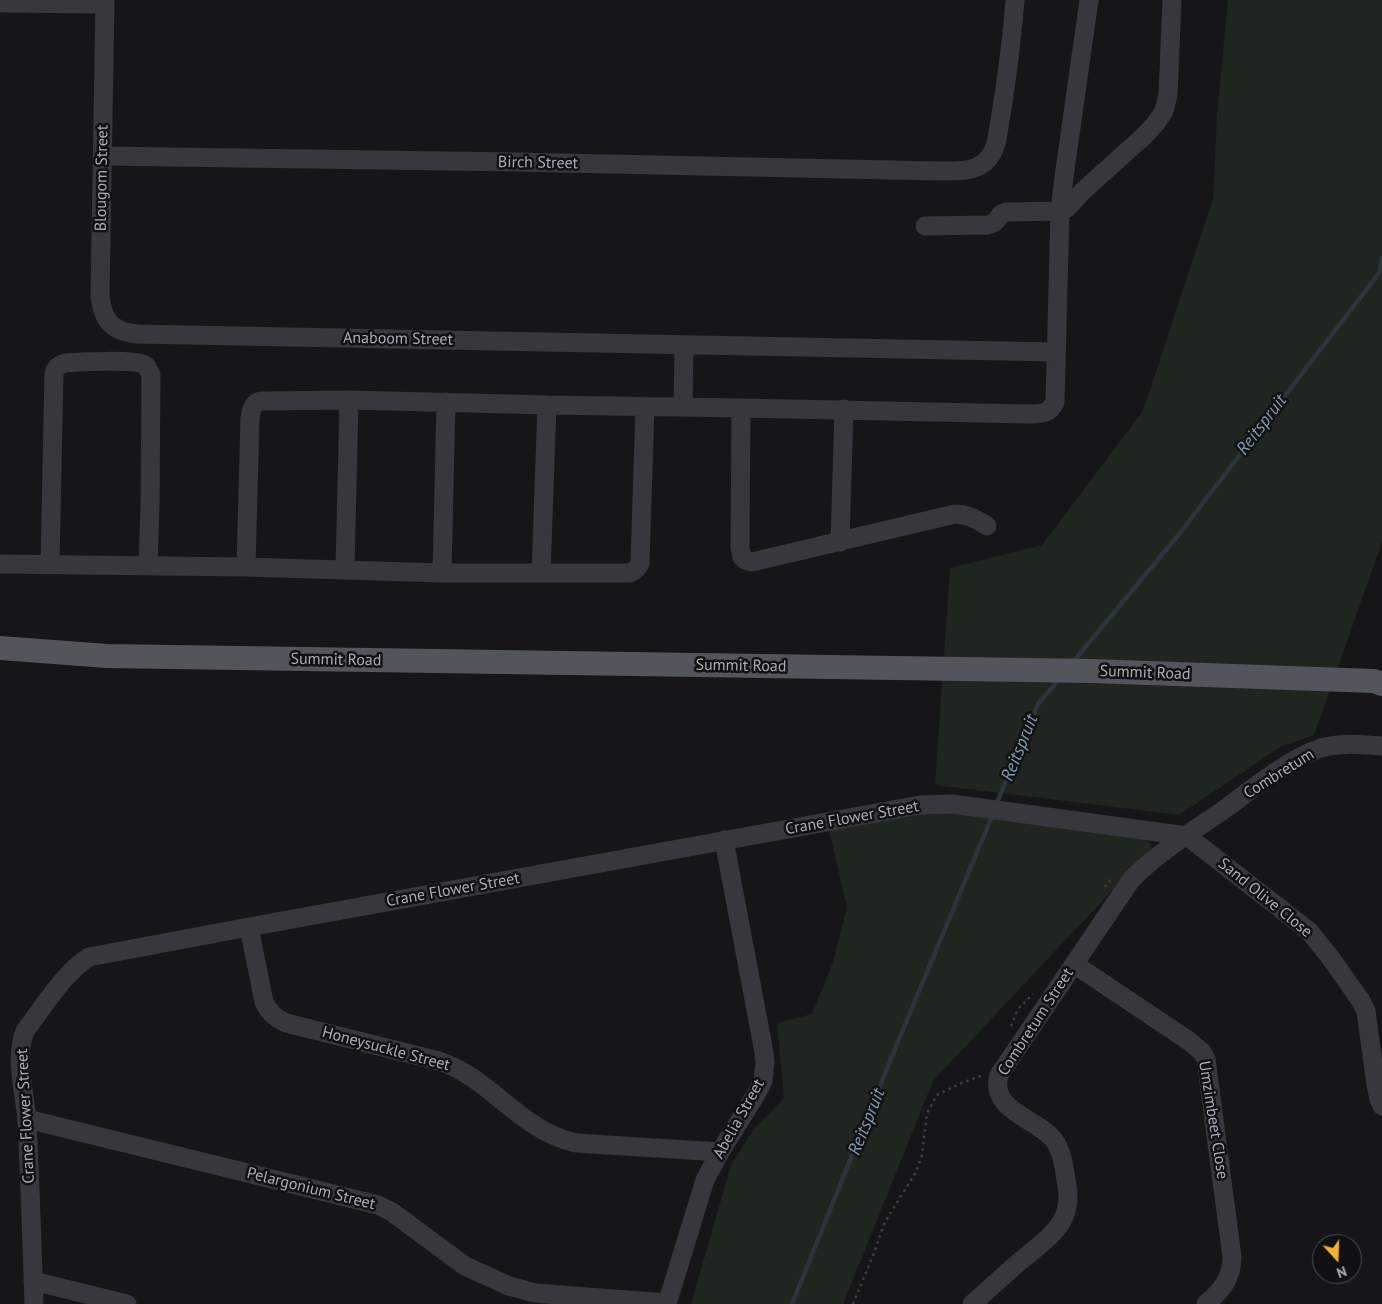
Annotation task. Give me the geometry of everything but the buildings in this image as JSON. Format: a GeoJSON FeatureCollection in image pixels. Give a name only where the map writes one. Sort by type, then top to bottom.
{"type":"FeatureCollection","features":[{"type":"Feature","properties":{"kind":"main road","name":"Summit Road"},"geometry":{"type":"LineString","coordinates":[[0,648],[107,656],[1092,671],[1379,681]]}},
{"type":"Feature","properties":{"kind":"main road","name":"Summit Road"},"geometry":{"type":"LineString","coordinates":[[0,663],[107,656]]}},
{"type":"Feature","properties":{"kind":"street","name":"Birch Street"},"geometry":{"type":"LineString","coordinates":[[102,156],[967,170],[988,159],[996,145],[1008,74],[1015,0]]}},
{"type":"Feature","properties":{"kind":"street"},"geometry":{"type":"LineString","coordinates":[[246,567],[250,418],[253,405],[261,401],[349,400],[547,405],[1047,412],[1052,408],[1054,402],[1060,211],[1089,0]]}},
{"type":"Feature","properties":{"kind":"street"},"geometry":{"type":"LineString","coordinates":[[926,226],[987,225],[997,220],[1000,214],[1006,212],[1060,211],[1067,208],[1084,190],[1144,136],[1164,111],[1168,95],[1172,0]]}},
{"type":"Feature","properties":{"kind":"street"},"geometry":{"type":"LineString","coordinates":[[0,3],[105,2]]}},
{"type":"Feature","properties":{"kind":"street","name":"Blougom Street"},"geometry":{"type":"LineString","coordinates":[[105,2],[101,305],[110,323],[121,332],[137,334]]}},
{"type":"Feature","properties":{"kind":"street","name":"Anaboom Street"},"geometry":{"type":"LineString","coordinates":[[137,334],[1055,352]]}},
{"type":"Feature","properties":{"kind":"street"},"geometry":{"type":"LineString","coordinates":[[683,407],[684,345]]}},
{"type":"Feature","properties":{"kind":"street"},"geometry":{"type":"LineString","coordinates":[[50,564],[54,373],[56,368],[65,363],[118,362],[140,363],[145,365],[151,375],[148,566]]}},
{"type":"Feature","properties":{"kind":"street"},"geometry":{"type":"LineString","coordinates":[[345,570],[349,400]]}},
{"type":"Feature","properties":{"kind":"street"},"geometry":{"type":"LineString","coordinates":[[442,572],[446,402]]}},
{"type":"Feature","properties":{"kind":"street"},"geometry":{"type":"LineString","coordinates":[[541,573],[547,405]]}},
{"type":"Feature","properties":{"kind":"street"},"geometry":{"type":"LineString","coordinates":[[0,564],[442,572],[624,574],[634,572],[639,566],[641,543],[645,406]]}},
{"type":"Feature","properties":{"kind":"street"},"geometry":{"type":"LineString","coordinates":[[741,408],[740,548],[742,557],[745,560],[752,562],[955,514],[963,514],[987,526]]}},
{"type":"Feature","properties":{"kind":"street"},"geometry":{"type":"LineString","coordinates":[[840,542],[844,410]]}},
{"type":"Feature","properties":{"kind":"street","name":"Combretum"},"geometry":{"type":"LineString","coordinates":[[1187,836],[1284,768],[1312,752],[1337,745],[1382,746]]}},
{"type":"Feature","properties":{"kind":"street","name":"Crane Flower Street"},"geometry":{"type":"LineString","coordinates":[[34,1304],[27,1119],[21,1070],[22,1040],[25,1031],[67,975],[89,957],[920,805],[952,804],[1187,836]]}},
{"type":"Feature","properties":{"kind":"street","name":"Combretum Street"},"geometry":{"type":"LineString","coordinates":[[972,1304],[1050,1235],[1062,1220],[1067,1205],[1068,1188],[1057,1144],[1044,1130],[1004,1102],[998,1092],[998,1075],[1131,880],[1157,856],[1187,836]]}},
{"type":"Feature","properties":{"kind":"street","name":"Sand Olive Close"},"geometry":{"type":"LineString","coordinates":[[1187,836],[1304,926],[1330,957],[1366,1011],[1376,1085],[1382,1106]]}},
{"type":"Feature","properties":{"kind":"street","name":"Abelia Street"},"geometry":{"type":"LineString","coordinates":[[667,1303],[705,1180],[757,1093],[764,1076],[765,1062],[724,840]]}},
{"type":"Feature","properties":{"kind":"street","name":"Honeysuckle Street"},"geometry":{"type":"LineString","coordinates":[[250,927],[264,1002],[274,1016],[286,1023],[453,1066],[471,1077],[532,1124],[561,1140],[583,1144],[720,1152]]}},
{"type":"Feature","properties":{"kind":"street","name":"Umzimbeet Close"},"geometry":{"type":"LineString","coordinates":[[1074,964],[1189,1041],[1206,1058],[1232,1257],[1228,1280],[1223,1288],[1206,1304]]}},
{"type":"Feature","properties":{"kind":"street","name":"Pelargonium Street"},"geometry":{"type":"LineString","coordinates":[[27,1119],[378,1206],[392,1212],[465,1266],[503,1284],[519,1289],[548,1294],[667,1303]]}},
{"type":"Feature","properties":{"kind":"street"},"geometry":{"type":"LineString","coordinates":[[33,1281],[127,1304]]}},
{"type":"Feature","properties":{"kind":"path"},"geometry":{"type":"LineString","coordinates":[[1101,893],[1115,874]]}},
{"type":"Feature","properties":{"kind":"path"},"geometry":{"type":"LineString","coordinates":[[1009,1032],[1018,1009],[1035,992]]}},
{"type":"Feature","properties":{"kind":"path"},"geometry":{"type":"LineString","coordinates":[[853,1304],[885,1222],[916,1172],[922,1156],[927,1113],[937,1096],[990,1071]]}},
{"type":"Feature","properties":{"kind":"shaded area","name":"Reitspruit"},"geometry":{"type":"Polygon","coordinates":[[[1228,0],[1382,0],[1382,542],[1314,735],[1282,746],[1179,815],[935,785],[950,568],[1042,545],[1143,411],[1213,199],[1217,114],[1228,0]]]}},
{"type":"Feature","properties":{"kind":"shaded area"},"geometry":{"type":"Polygon","coordinates":[[[947,812],[1138,837],[1149,842],[1152,848],[933,1081],[843,1304],[691,1304],[731,1165],[755,1128],[784,1098],[777,1023],[812,1014],[833,962],[847,907],[829,830],[916,814],[947,812]]]}},
{"type":"Feature","properties":{"kind":"waterway"},"geometry":{"type":"LineString","coordinates":[[1380,272],[1382,258]]}},
{"type":"Feature","properties":{"kind":"waterway","name":"Reitspruit"},"geometry":{"type":"LineString","coordinates":[[1072,663],[1180,533],[1382,269]]}},
{"type":"Feature","properties":{"kind":"waterway","name":"Reitspruit"},"geometry":{"type":"LineString","coordinates":[[996,805],[1038,704],[1060,678]]}},
{"type":"Feature","properties":{"kind":"waterway","name":"Reitspruit"},"geometry":{"type":"LineString","coordinates":[[792,1304],[897,1044],[993,814]]}}]}
